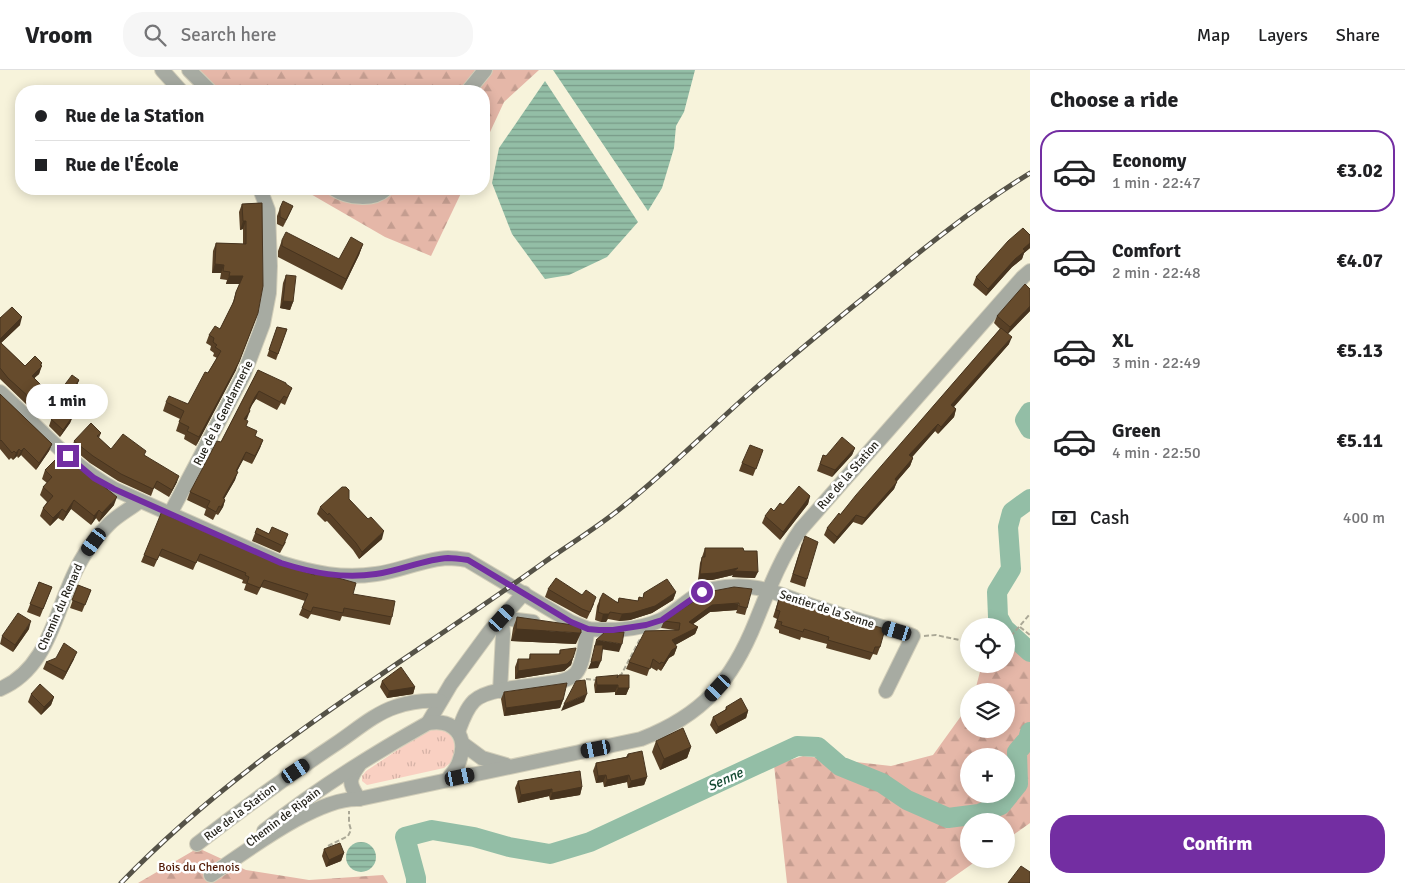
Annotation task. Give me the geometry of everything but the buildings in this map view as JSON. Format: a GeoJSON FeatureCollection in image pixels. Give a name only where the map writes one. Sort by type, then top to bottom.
{"type":"FeatureCollection","features":[{"type":"Feature","properties":{"kind":"street"},"geometry":{"type":"LineString","coordinates":[[162,70],[176,85]]}},
{"type":"Feature","properties":{"kind":"street"},"geometry":{"type":"LineString","coordinates":[[189,70],[204,85]]}},
{"type":"Feature","properties":{"kind":"street"},"geometry":{"type":"LineString","coordinates":[[473,85],[485,70]]}},
{"type":"Feature","properties":{"kind":"street","name":"Rue de la Gendarmerie"},"geometry":{"type":"LineString","coordinates":[[170,514],[244,374],[263,324],[269,293],[270,266],[268,210],[262,195]]}},
{"type":"Feature","properties":{"kind":"street"},"geometry":{"type":"LineString","coordinates":[[343,195],[361,197],[369,195]]}},
{"type":"Feature","properties":{"kind":"street","name":"Rue de la Station"},"geometry":{"type":"LineString","coordinates":[[769,589],[781,560],[801,529],[961,345],[1022,277],[1030,271]]}},
{"type":"Feature","properties":{"kind":"street"},"geometry":{"type":"LineString","coordinates":[[0,392],[80,467],[108,486],[281,563],[333,576],[356,576],[378,574],[448,558],[468,560],[571,622],[588,629]]}},
{"type":"Feature","properties":{"kind":"street","name":"Chemin du Renard"},"geometry":{"type":"LineString","coordinates":[[0,689],[11,684],[27,672],[37,658],[73,576],[94,542],[110,523],[140,501]]}},
{"type":"Feature","properties":{"kind":"street"},"geometry":{"type":"LineString","coordinates":[[502,618],[568,629],[613,630],[646,625],[662,620],[702,592],[731,586],[751,586],[769,589]]}},
{"type":"Feature","properties":{"kind":"street","name":"Sentier de la Senne"},"geometry":{"type":"LineString","coordinates":[[769,589],[816,607],[913,636],[886,691]]}},
{"type":"Feature","properties":{"kind":"street","name":"Chemin de Ripain"},"geometry":{"type":"LineString","coordinates":[[207,879],[302,816],[354,798],[512,766],[641,738],[660,732],[685,718],[708,699],[730,673],[741,655],[769,589]]}},
{"type":"Feature","properties":{"kind":"street"},"geometry":{"type":"LineString","coordinates":[[461,738],[443,723],[428,723],[440,701],[490,631],[524,593]]}},
{"type":"Feature","properties":{"kind":"street"},"geometry":{"type":"LineString","coordinates":[[500,690],[504,634],[502,618]]}},
{"type":"Feature","properties":{"kind":"street"},"geometry":{"type":"LineString","coordinates":[[448,779],[459,762],[461,738],[467,710],[474,701],[485,694],[500,690],[560,682],[574,675],[578,671],[588,629]]}},
{"type":"Feature","properties":{"kind":"street","name":"Rue de la Station"},"geometry":{"type":"LineString","coordinates":[[197,844],[280,782],[375,717],[394,707],[409,703],[427,700],[440,701]]}},
{"type":"Feature","properties":{"kind":"street","name":"Chemin de Ripain"},"geometry":{"type":"LineString","coordinates":[[207,879],[238,851],[300,803],[428,723]]}},
{"type":"Feature","properties":{"kind":"street","name":"Chemin de Ripain"},"geometry":{"type":"LineString","coordinates":[[461,738],[482,758],[512,766]]}},
{"type":"Feature","properties":{"kind":"street"},"geometry":{"type":"LineString","coordinates":[[354,798],[350,783],[352,774],[359,765]]}},
{"type":"Feature","properties":{"kind":"path"},"geometry":{"type":"LineString","coordinates":[[1015,631],[1030,614]]}},
{"type":"Feature","properties":{"kind":"path"},"geometry":{"type":"LineString","coordinates":[[618,679],[646,625]]}},
{"type":"Feature","properties":{"kind":"path"},"geometry":{"type":"LineString","coordinates":[[1020,627],[1030,635]]}},
{"type":"Feature","properties":{"kind":"path"},"geometry":{"type":"LineString","coordinates":[[936,635],[960,640]]}},
{"type":"Feature","properties":{"kind":"path"},"geometry":{"type":"LineString","coordinates":[[574,675],[598,680]]}},
{"type":"Feature","properties":{"kind":"path"},"geometry":{"type":"LineString","coordinates":[[328,846],[348,836],[351,830],[349,823],[354,798]]}},
{"type":"Feature","properties":{"kind":"green space"},"geometry":{"type":"Polygon","coordinates":[[[187,70],[539,70],[504,102],[490,132],[490,85],[201,85],[187,70]]]}},
{"type":"Feature","properties":{"kind":"green space"},"geometry":{"type":"Polygon","coordinates":[[[312,195],[460,195],[431,256],[385,237],[312,195]]]}},
{"type":"Feature","properties":{"kind":"green space"},"geometry":{"type":"Polygon","coordinates":[[[1030,642],[1030,823],[1015,834],[1015,813],[960,813],[960,868],[966,868],[945,883],[787,883],[774,765],[803,756],[891,766],[933,755],[960,718],[960,738],[1015,738],[1015,683],[977,683],[980,673],[1015,673],[1015,647],[1030,642]]]}},
{"type":"Feature","properties":{"kind":"green space"},"geometry":{"type":"Polygon","coordinates":[[[437,728],[448,733],[457,749],[454,760],[444,768],[367,785],[362,781],[362,776],[366,771],[426,731],[437,728]]]}},
{"type":"Feature","properties":{"kind":"green space","name":"Bois du Chenois"},"geometry":{"type":"Polygon","coordinates":[[[198,848],[246,870],[309,880],[383,875],[388,883],[138,883],[198,848]]]}},
{"type":"Feature","properties":{"kind":"shaded area"},"geometry":{"type":"Polygon","coordinates":[[[553,70],[695,70],[684,112],[676,126],[674,148],[662,188],[648,211],[553,70]]]}},
{"type":"Feature","properties":{"kind":"shaded area"},"geometry":{"type":"Polygon","coordinates":[[[545,81],[638,222],[607,257],[569,275],[545,279],[512,234],[492,183],[499,148],[545,81]]]}},
{"type":"Feature","properties":{"kind":"shaded area"},"geometry":{"type":"Polygon","coordinates":[[[361,842],[372,846],[376,857],[372,868],[361,872],[350,868],[346,857],[350,846],[361,842]]]}},
{"type":"Feature","properties":{"kind":"waterway"},"geometry":{"type":"LineString","coordinates":[[1030,412],[1025,420],[1030,429]]}},
{"type":"Feature","properties":{"kind":"waterway","name":"Senne"},"geometry":{"type":"LineString","coordinates":[[999,618],[997,592],[1011,569],[1008,527],[1012,512],[1030,499]]}},
{"type":"Feature","properties":{"kind":"waterway","name":"Senne"},"geometry":{"type":"LineString","coordinates":[[1015,638],[1030,652]]}},
{"type":"Feature","properties":{"kind":"waterway","name":"Senne"},"geometry":{"type":"LineString","coordinates":[[416,883],[405,837],[432,830],[474,837],[509,847],[550,854],[590,842],[797,746],[818,747],[840,766],[882,783],[907,800],[948,818],[979,814],[1001,805],[1018,784],[1017,752],[1028,739],[1030,732]]}},
{"type":"Feature","properties":{"kind":"railway"},"geometry":{"type":"LineString","coordinates":[[121,883],[169,836],[219,793],[272,752],[616,512],[656,479],[758,386],[820,333],[947,231],[1030,173]]}},
{"type":"Feature","properties":{"kind":"route"},"geometry":{"type":"LineString","coordinates":[[68,456],[94,478],[114,489],[281,563],[305,570],[333,576],[356,576],[378,574],[448,558],[468,560],[571,622],[588,629],[599,630],[630,628],[662,620],[702,592]]}}]}
